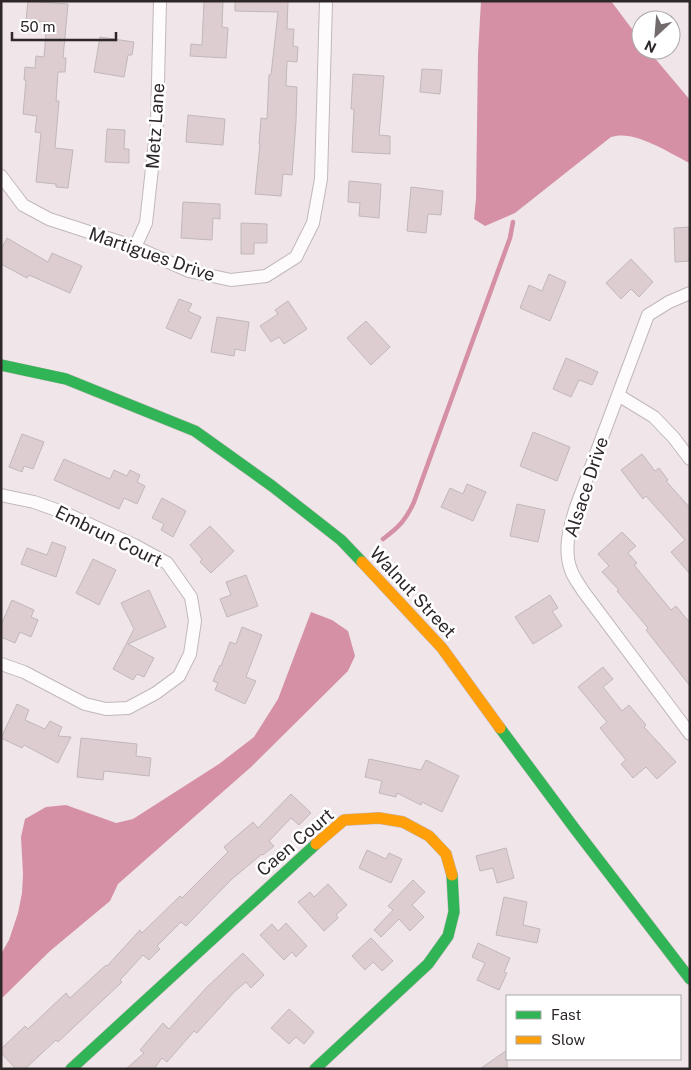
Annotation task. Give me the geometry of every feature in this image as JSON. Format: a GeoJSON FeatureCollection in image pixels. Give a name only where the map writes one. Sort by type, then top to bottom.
{"type":"FeatureCollection","features":[{"type":"Feature","properties":{"kind":"street","name":"Metz Lane"},"geometry":{"type":"LineString","coordinates":[[136,248],[146,223],[157,123],[160,1]]}},
{"type":"Feature","properties":{"kind":"street","name":"Martigues Drive"},"geometry":{"type":"LineString","coordinates":[[1,176],[22,205],[49,219],[136,248],[189,271],[231,280],[266,276],[296,256],[313,223],[321,179],[326,1]]}},
{"type":"Feature","properties":{"kind":"street","name":"Alsace Drive"},"geometry":{"type":"LineString","coordinates":[[690,293],[668,302],[648,315],[571,522],[567,545],[571,569],[583,590],[690,734]]}},
{"type":"Feature","properties":{"kind":"street","name":"Walnut Street"},"geometry":{"type":"LineString","coordinates":[[1,364],[66,379],[195,431],[272,486],[341,540],[442,648],[575,829],[690,979]]}},
{"type":"Feature","properties":{"kind":"street"},"geometry":{"type":"LineString","coordinates":[[618,395],[654,418],[674,438],[690,459]]}},
{"type":"Feature","properties":{"kind":"street","name":"Embrun Court"},"geometry":{"type":"LineString","coordinates":[[1,495],[34,502],[65,513],[167,562],[192,597],[195,621],[190,654],[179,676],[156,693],[128,708],[106,708],[84,704],[24,672],[1,664]]}},
{"type":"Feature","properties":{"kind":"street","name":"Caen Court"},"geometry":{"type":"LineString","coordinates":[[71,1069],[312,846],[344,820],[379,818],[402,822],[429,836],[446,854],[453,879],[454,912],[448,936],[428,964],[315,1069]]}},
{"type":"Feature","properties":{"kind":"shaded area"},"geometry":{"type":"Polygon","coordinates":[[[481,1],[611,1],[631,28],[631,60],[656,60],[690,100],[690,163],[641,139],[620,135],[611,137],[515,213],[485,226],[474,219],[476,199],[478,54],[481,1]]]}},
{"type":"Feature","properties":{"kind":"shaded area"},"geometry":{"type":"Polygon","coordinates":[[[311,612],[332,620],[348,631],[355,656],[348,671],[251,767],[118,884],[110,901],[50,951],[1,999],[1,954],[9,940],[22,893],[21,837],[25,819],[46,807],[66,805],[116,823],[133,819],[219,764],[254,737],[278,699],[311,612]]]}},
{"type":"Feature","properties":{"kind":"building"},"geometry":{"type":"Polygon","coordinates":[[[28,1],[68,4],[63,58],[66,58],[65,72],[58,72],[56,101],[59,101],[55,148],[73,150],[68,188],[56,187],[56,184],[36,182],[41,133],[35,132],[37,116],[23,114],[26,80],[24,80],[25,67],[35,68],[36,56],[44,57],[47,22],[26,20],[28,1]]]}},
{"type":"Feature","properties":{"kind":"building"},"geometry":{"type":"Polygon","coordinates":[[[204,1],[223,1],[222,27],[228,28],[226,58],[190,56],[191,44],[202,45],[204,1]]]}},
{"type":"Feature","properties":{"kind":"building"},"geometry":{"type":"Polygon","coordinates":[[[235,1],[288,1],[287,29],[294,29],[293,46],[298,47],[297,62],[287,61],[286,86],[297,87],[296,121],[292,175],[283,174],[281,196],[255,194],[261,118],[267,119],[269,75],[271,75],[278,12],[235,11],[235,1]]]}},
{"type":"Feature","properties":{"kind":"building"},"geometry":{"type":"Polygon","coordinates":[[[100,37],[134,42],[132,55],[128,55],[124,77],[94,72],[100,37]]]}},
{"type":"Feature","properties":{"kind":"building"},"geometry":{"type":"Polygon","coordinates":[[[422,69],[442,70],[440,94],[420,92],[422,69]]]}},
{"type":"Feature","properties":{"kind":"building"},"geometry":{"type":"Polygon","coordinates":[[[353,74],[384,76],[379,135],[390,136],[390,154],[352,152],[354,109],[351,109],[353,74]]]}},
{"type":"Feature","properties":{"kind":"building"},"geometry":{"type":"Polygon","coordinates":[[[188,115],[225,119],[223,145],[186,142],[188,115]]]}},
{"type":"Feature","properties":{"kind":"building"},"geometry":{"type":"Polygon","coordinates":[[[107,129],[125,130],[124,149],[129,149],[129,163],[105,162],[107,129]]]}},
{"type":"Feature","properties":{"kind":"building"},"geometry":{"type":"Polygon","coordinates":[[[349,181],[381,184],[379,218],[359,216],[360,203],[348,202],[349,181]]]}},
{"type":"Feature","properties":{"kind":"building"},"geometry":{"type":"Polygon","coordinates":[[[411,187],[443,191],[441,215],[428,214],[426,233],[407,231],[411,187]]]}},
{"type":"Feature","properties":{"kind":"building"},"geometry":{"type":"Polygon","coordinates":[[[183,202],[220,204],[220,219],[213,218],[212,240],[181,238],[183,202]]]}},
{"type":"Feature","properties":{"kind":"building"},"geometry":{"type":"Polygon","coordinates":[[[241,223],[267,224],[267,243],[254,243],[254,254],[241,254],[241,223]]]}},
{"type":"Feature","properties":{"kind":"building"},"geometry":{"type":"Polygon","coordinates":[[[690,227],[690,261],[675,262],[674,228],[690,227]]]}},
{"type":"Feature","properties":{"kind":"building"},"geometry":{"type":"Polygon","coordinates":[[[7,238],[48,262],[52,253],[82,266],[70,293],[29,275],[27,278],[1,264],[1,249],[7,238]]]}},
{"type":"Feature","properties":{"kind":"building"},"geometry":{"type":"Polygon","coordinates":[[[631,259],[653,282],[639,297],[631,289],[621,299],[606,283],[631,259]]]}},
{"type":"Feature","properties":{"kind":"building"},"geometry":{"type":"Polygon","coordinates":[[[549,274],[566,282],[550,321],[520,308],[529,285],[542,291],[549,274]]]}},
{"type":"Feature","properties":{"kind":"building"},"geometry":{"type":"Polygon","coordinates":[[[179,299],[192,304],[188,311],[201,317],[191,339],[166,328],[179,299]]]}},
{"type":"Feature","properties":{"kind":"building"},"geometry":{"type":"Polygon","coordinates":[[[288,301],[307,329],[284,344],[279,337],[271,342],[260,326],[278,314],[275,310],[288,301]]]}},
{"type":"Feature","properties":{"kind":"building"},"geometry":{"type":"Polygon","coordinates":[[[217,317],[249,322],[245,351],[235,349],[234,356],[211,352],[217,317]]]}},
{"type":"Feature","properties":{"kind":"building"},"geometry":{"type":"Polygon","coordinates":[[[366,321],[390,347],[371,365],[347,338],[366,321]]]}},
{"type":"Feature","properties":{"kind":"building"},"geometry":{"type":"Polygon","coordinates":[[[566,358],[598,372],[592,385],[579,380],[571,397],[553,389],[566,358]]]}},
{"type":"Feature","properties":{"kind":"building"},"geometry":{"type":"Polygon","coordinates":[[[533,432],[570,447],[557,481],[520,466],[533,432]]]}},
{"type":"Feature","properties":{"kind":"building"},"geometry":{"type":"Polygon","coordinates":[[[22,434],[44,442],[33,469],[24,466],[22,472],[9,467],[22,434]]]}},
{"type":"Feature","properties":{"kind":"building"},"geometry":{"type":"Polygon","coordinates":[[[642,454],[655,471],[659,468],[668,480],[666,481],[690,508],[690,574],[671,552],[685,540],[646,496],[643,499],[621,470],[642,454]]]}},
{"type":"Feature","properties":{"kind":"building"},"geometry":{"type":"Polygon","coordinates":[[[64,459],[110,479],[114,470],[127,476],[130,470],[140,475],[137,482],[145,486],[137,504],[124,498],[119,509],[54,480],[64,459]]]}},
{"type":"Feature","properties":{"kind":"building"},"geometry":{"type":"Polygon","coordinates":[[[467,484],[486,492],[473,521],[441,507],[450,488],[463,494],[467,484]]]}},
{"type":"Feature","properties":{"kind":"building"},"geometry":{"type":"Polygon","coordinates":[[[162,498],[186,511],[173,537],[161,530],[164,524],[152,518],[162,498]]]}},
{"type":"Feature","properties":{"kind":"building"},"geometry":{"type":"Polygon","coordinates":[[[517,504],[545,510],[538,542],[510,536],[517,504]]]}},
{"type":"Feature","properties":{"kind":"building"},"geometry":{"type":"Polygon","coordinates":[[[210,526],[234,551],[211,573],[200,562],[202,559],[190,545],[210,526]]]}},
{"type":"Feature","properties":{"kind":"building"},"geometry":{"type":"Polygon","coordinates":[[[622,532],[636,546],[628,553],[637,563],[634,565],[671,610],[676,606],[690,623],[690,686],[646,630],[648,628],[617,591],[619,590],[602,572],[609,566],[598,554],[622,532]]]}},
{"type":"Feature","properties":{"kind":"building"},"geometry":{"type":"Polygon","coordinates":[[[52,542],[66,547],[56,577],[21,564],[27,548],[47,555],[52,542]]]}},
{"type":"Feature","properties":{"kind":"building"},"geometry":{"type":"Polygon","coordinates":[[[93,559],[116,570],[99,605],[76,593],[93,559]]]}},
{"type":"Feature","properties":{"kind":"building"},"geometry":{"type":"Polygon","coordinates":[[[246,575],[258,606],[227,617],[220,599],[231,595],[226,582],[246,575]]]}},
{"type":"Feature","properties":{"kind":"building"},"geometry":{"type":"Polygon","coordinates":[[[149,590],[166,627],[128,644],[154,658],[144,677],[137,674],[133,680],[113,669],[134,629],[121,603],[149,590]]]}},
{"type":"Feature","properties":{"kind":"building"},"geometry":{"type":"Polygon","coordinates":[[[550,595],[558,608],[552,611],[562,626],[533,644],[515,617],[550,595]]]}},
{"type":"Feature","properties":{"kind":"building"},"geometry":{"type":"Polygon","coordinates":[[[12,600],[34,610],[31,617],[38,620],[31,637],[20,632],[15,643],[1,637],[1,625],[12,600]]]}},
{"type":"Feature","properties":{"kind":"building"},"geometry":{"type":"Polygon","coordinates":[[[242,627],[262,635],[246,677],[256,681],[245,704],[215,690],[218,683],[213,681],[230,642],[236,644],[242,627]]]}},
{"type":"Feature","properties":{"kind":"building"},"geometry":{"type":"Polygon","coordinates":[[[603,667],[613,679],[603,687],[622,711],[629,705],[646,725],[644,727],[676,762],[657,779],[646,767],[633,778],[621,764],[626,760],[600,728],[607,722],[578,687],[603,667]]]}},
{"type":"Feature","properties":{"kind":"building"},"geometry":{"type":"Polygon","coordinates":[[[17,704],[29,710],[25,720],[45,729],[50,721],[62,727],[58,736],[71,737],[58,763],[24,745],[22,748],[1,738],[17,704]]]}},
{"type":"Feature","properties":{"kind":"building"},"geometry":{"type":"Polygon","coordinates":[[[81,738],[137,744],[136,756],[151,758],[149,776],[104,771],[103,780],[77,777],[81,738]]]}},
{"type":"Feature","properties":{"kind":"building"},"geometry":{"type":"Polygon","coordinates":[[[369,759],[421,770],[426,760],[459,776],[442,812],[422,802],[421,805],[397,793],[396,797],[379,793],[382,781],[365,777],[369,759]]]}},
{"type":"Feature","properties":{"kind":"building"},"geometry":{"type":"Polygon","coordinates":[[[291,794],[311,813],[299,825],[291,818],[269,841],[274,846],[232,879],[186,926],[181,922],[157,946],[160,949],[149,960],[143,955],[120,980],[122,982],[58,1042],[56,1040],[25,1069],[16,1069],[1,1053],[1,1049],[25,1026],[28,1029],[66,993],[70,998],[107,966],[140,930],[142,933],[180,896],[182,898],[228,852],[224,847],[253,822],[258,828],[291,794]]]}},
{"type":"Feature","properties":{"kind":"building"},"geometry":{"type":"Polygon","coordinates":[[[506,848],[514,878],[497,883],[493,868],[480,871],[476,856],[506,848]]]}},
{"type":"Feature","properties":{"kind":"building"},"geometry":{"type":"Polygon","coordinates":[[[367,850],[386,859],[389,853],[402,859],[391,883],[359,868],[367,850]]]}},
{"type":"Feature","properties":{"kind":"building"},"geometry":{"type":"Polygon","coordinates":[[[413,880],[425,892],[412,905],[424,917],[410,931],[399,919],[381,937],[374,930],[393,910],[388,906],[413,880]]]}},
{"type":"Feature","properties":{"kind":"building"},"geometry":{"type":"Polygon","coordinates":[[[328,884],[347,905],[336,915],[338,918],[324,931],[298,902],[310,892],[314,897],[328,884]]]}},
{"type":"Feature","properties":{"kind":"building"},"geometry":{"type":"Polygon","coordinates":[[[504,897],[527,902],[523,925],[540,929],[537,943],[496,935],[504,897]]]}},
{"type":"Feature","properties":{"kind":"building"},"geometry":{"type":"Polygon","coordinates":[[[286,923],[307,946],[296,957],[292,952],[284,960],[260,935],[272,924],[278,931],[286,923]]]}},
{"type":"Feature","properties":{"kind":"building"},"geometry":{"type":"Polygon","coordinates":[[[371,938],[393,961],[382,971],[373,962],[365,970],[352,956],[371,938]]]}},
{"type":"Feature","properties":{"kind":"building"},"geometry":{"type":"Polygon","coordinates":[[[478,943],[510,958],[504,972],[507,973],[499,990],[477,980],[485,963],[472,957],[478,943]]]}},
{"type":"Feature","properties":{"kind":"building"},"geometry":{"type":"Polygon","coordinates":[[[243,953],[264,975],[251,988],[246,982],[235,991],[197,1033],[194,1031],[167,1062],[162,1058],[154,1069],[126,1069],[144,1053],[140,1050],[163,1023],[169,1029],[206,988],[243,953]]]}},
{"type":"Feature","properties":{"kind":"building"},"geometry":{"type":"Polygon","coordinates":[[[289,1009],[314,1032],[304,1044],[296,1037],[289,1044],[271,1028],[289,1009]]]}},
{"type":"Feature","properties":{"kind":"building"},"geometry":{"type":"Polygon","coordinates":[[[506,1051],[507,1069],[480,1069],[506,1051]]]}},
{"type":"Feature","properties":{"kind":"waterway"},"geometry":{"type":"LineString","coordinates":[[383,539],[402,523],[414,502],[510,238],[513,222]]}},
{"type":"Feature","properties":{"kind":"traffic: fast"},"geometry":{"type":"LineString","coordinates":[[1,365],[66,379],[195,431],[272,486],[341,540],[362,562]]}},
{"type":"Feature","properties":{"kind":"traffic: fast"},"geometry":{"type":"LineString","coordinates":[[500,728],[690,979]]}},
{"type":"Feature","properties":{"kind":"traffic: fast"},"geometry":{"type":"LineString","coordinates":[[71,1069],[316,844]]}},
{"type":"Feature","properties":{"kind":"traffic: fast"},"geometry":{"type":"LineString","coordinates":[[315,1069],[428,964],[448,936],[454,912],[452,875]]}},
{"type":"Feature","properties":{"kind":"traffic: slow"},"geometry":{"type":"LineString","coordinates":[[362,562],[442,648],[500,728]]}},
{"type":"Feature","properties":{"kind":"traffic: slow"},"geometry":{"type":"LineString","coordinates":[[316,844],[344,820],[379,818],[403,822],[429,836],[446,854],[452,875]]}}]}
